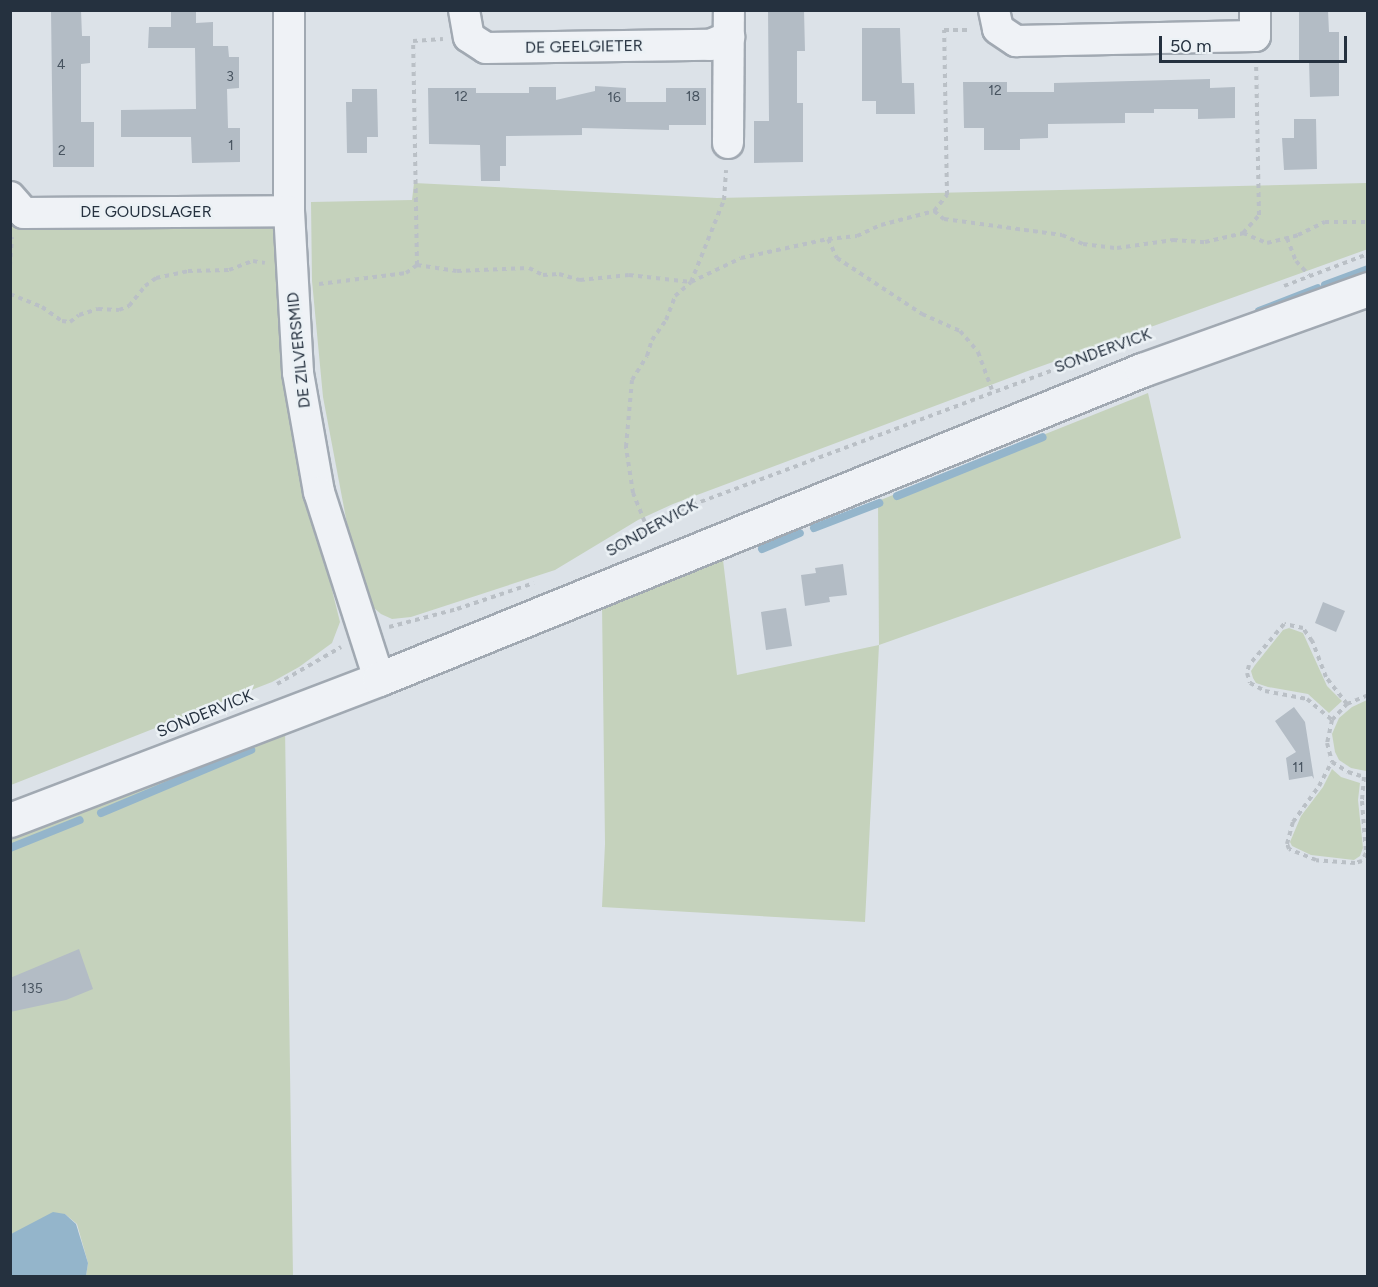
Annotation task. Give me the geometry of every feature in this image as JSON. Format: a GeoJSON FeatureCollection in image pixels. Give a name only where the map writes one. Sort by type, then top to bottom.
{"type":"FeatureCollection","features":[{"type":"Feature","properties":{"kind":"street","name":"DE ZILVERSMID"},"geometry":{"type":"LineString","coordinates":[[290,10],[289,211],[298,373],[319,492],[379,679]]}},
{"type":"Feature","properties":{"kind":"street"},"geometry":{"type":"LineString","coordinates":[[996,20],[1016,41],[1255,23]]}},
{"type":"Feature","properties":{"kind":"street","name":"DE GEELGIETER"},"geometry":{"type":"LineString","coordinates":[[466,24],[486,48],[710,45],[729,24]]}},
{"type":"Feature","properties":{"kind":"street","name":"DE GEELGIETER"},"geometry":{"type":"LineString","coordinates":[[728,143],[729,24]]}},
{"type":"Feature","properties":{"kind":"street","name":"DE GOUDSLAGER"},"geometry":{"type":"LineString","coordinates":[[10,197],[24,213],[289,211]]}},
{"type":"Feature","properties":{"kind":"street","name":"SONDERVICK"},"geometry":{"type":"LineString","coordinates":[[10,820],[379,679],[1142,370],[1368,289]]}},
{"type":"Feature","properties":{"kind":"path"},"geometry":{"type":"LineString","coordinates":[[648,530],[633,493],[626,447],[629,396],[632,380],[647,357],[652,340],[666,320],[675,296],[691,282],[741,258],[828,239],[857,236],[881,225],[934,211],[947,195],[944,30],[996,20]]}},
{"type":"Feature","properties":{"kind":"path"},"geometry":{"type":"LineString","coordinates":[[934,211],[944,219],[1062,235],[1083,244],[1117,249],[1173,240],[1205,242],[1243,233],[1259,215],[1255,23]]}},
{"type":"Feature","properties":{"kind":"path"},"geometry":{"type":"LineString","coordinates":[[417,265],[413,41],[466,24]]}},
{"type":"Feature","properties":{"kind":"path"},"geometry":{"type":"LineString","coordinates":[[691,282],[724,200],[728,143]]}},
{"type":"Feature","properties":{"kind":"path"},"geometry":{"type":"LineString","coordinates":[[1243,233],[1267,243],[1287,238],[1325,222],[1368,222]]}},
{"type":"Feature","properties":{"kind":"path"},"geometry":{"type":"LineString","coordinates":[[10,266],[11,230]]}},
{"type":"Feature","properties":{"kind":"path"},"geometry":{"type":"LineString","coordinates":[[1287,238],[1296,261],[1309,276]]}},
{"type":"Feature","properties":{"kind":"path"},"geometry":{"type":"LineString","coordinates":[[828,239],[837,258],[922,314],[960,332],[978,352],[993,390]]}},
{"type":"Feature","properties":{"kind":"path"},"geometry":{"type":"LineString","coordinates":[[1276,288],[1368,254]]}},
{"type":"Feature","properties":{"kind":"path"},"geometry":{"type":"LineString","coordinates":[[10,294],[42,307],[62,321],[70,322],[79,315],[98,309],[119,310],[129,306],[145,286],[156,278],[188,271],[229,270],[253,261],[292,270],[321,285],[406,273],[417,265],[457,272],[529,268],[543,275],[559,274],[580,280],[629,275],[691,282]]}},
{"type":"Feature","properties":{"kind":"path","name":"SONDERVICK"},"geometry":{"type":"LineString","coordinates":[[604,555],[684,508],[993,390],[1134,339]]}},
{"type":"Feature","properties":{"kind":"path","name":"SONDERVICK"},"geometry":{"type":"LineString","coordinates":[[270,687],[364,633],[457,609],[535,582]]}},
{"type":"Feature","properties":{"kind":"path"},"geometry":{"type":"LineString","coordinates":[[1332,720],[1307,699],[1265,691],[1250,683],[1247,673],[1249,665],[1277,630],[1284,624],[1303,628],[1312,641],[1326,677],[1347,704]]}},
{"type":"Feature","properties":{"kind":"path"},"geometry":{"type":"LineString","coordinates":[[1332,762],[1289,829],[1287,844],[1296,852],[1328,862],[1355,863],[1362,861],[1366,853],[1362,801],[1366,777],[1348,772],[1332,762],[1327,743],[1332,720],[1347,704],[1368,695]]}},
{"type":"Feature","properties":{"kind":"green space"},"geometry":{"type":"Polygon","coordinates":[[[414,183],[717,198],[1367,183],[1368,249],[1025,372],[673,504],[638,520],[555,570],[411,617],[392,619],[381,614],[367,602],[348,529],[323,397],[312,281],[311,202],[412,200],[414,183]]]}},
{"type":"Feature","properties":{"kind":"green space"},"geometry":{"type":"Polygon","coordinates":[[[11,217],[39,228],[267,225],[275,228],[313,513],[340,622],[332,643],[299,667],[272,682],[11,785],[11,217]]]}},
{"type":"Feature","properties":{"kind":"green space"},"geometry":{"type":"Polygon","coordinates":[[[1148,393],[1181,538],[879,645],[878,501],[1148,393]]]}},
{"type":"Feature","properties":{"kind":"green space"},"geometry":{"type":"Polygon","coordinates":[[[723,560],[737,675],[879,645],[865,922],[602,907],[605,844],[602,605],[723,560]]]}},
{"type":"Feature","properties":{"kind":"green space"},"geometry":{"type":"Polygon","coordinates":[[[1289,628],[1303,633],[1327,686],[1342,701],[1329,713],[1308,694],[1268,687],[1256,683],[1253,678],[1251,671],[1255,665],[1283,630],[1289,628]]]}},
{"type":"Feature","properties":{"kind":"green space"},"geometry":{"type":"Polygon","coordinates":[[[1367,700],[1368,771],[1366,771],[1351,768],[1339,760],[1332,734],[1339,718],[1352,707],[1367,700]]]}},
{"type":"Feature","properties":{"kind":"green space"},"geometry":{"type":"Polygon","coordinates":[[[285,727],[293,1276],[86,1276],[88,1263],[77,1224],[65,1214],[11,1234],[11,833],[285,727]]]}},
{"type":"Feature","properties":{"kind":"green space"},"geometry":{"type":"Polygon","coordinates":[[[1332,769],[1341,777],[1360,783],[1358,800],[1363,848],[1360,856],[1354,860],[1311,855],[1292,846],[1290,842],[1301,816],[1323,787],[1332,769]]]}},
{"type":"Feature","properties":{"kind":"water"},"geometry":{"type":"Polygon","coordinates":[[[53,1212],[65,1214],[76,1224],[88,1263],[86,1276],[11,1276],[11,1234],[53,1212]]]}},
{"type":"Feature","properties":{"kind":"building"},"geometry":{"type":"Polygon","coordinates":[[[51,10],[81,10],[82,36],[90,36],[90,63],[81,64],[81,122],[94,122],[94,167],[53,167],[51,10]]]}},
{"type":"Feature","properties":{"kind":"building"},"geometry":{"type":"Polygon","coordinates":[[[171,10],[196,10],[196,23],[213,22],[213,46],[228,46],[229,57],[239,57],[239,88],[227,89],[228,128],[240,128],[240,162],[192,163],[191,137],[121,137],[121,110],[196,109],[195,48],[148,48],[149,27],[171,27],[171,10]]]}},
{"type":"Feature","properties":{"kind":"building"},"geometry":{"type":"Polygon","coordinates":[[[768,10],[804,10],[805,51],[797,51],[797,103],[803,103],[803,162],[754,163],[754,121],[769,121],[768,10]]]}},
{"type":"Feature","properties":{"kind":"building"},"geometry":{"type":"Polygon","coordinates":[[[1299,10],[1328,10],[1329,32],[1339,32],[1339,96],[1310,97],[1309,60],[1299,60],[1299,10]]]}},
{"type":"Feature","properties":{"kind":"building"},"geometry":{"type":"Polygon","coordinates":[[[862,28],[900,28],[902,83],[914,83],[915,114],[876,114],[876,101],[862,101],[862,28]]]}},
{"type":"Feature","properties":{"kind":"building"},"geometry":{"type":"Polygon","coordinates":[[[1210,79],[1210,88],[1235,87],[1235,118],[1198,119],[1198,109],[1154,109],[1154,113],[1125,113],[1125,123],[1048,124],[1048,138],[1020,139],[1020,150],[984,150],[984,128],[964,128],[963,82],[1007,82],[1007,92],[1054,92],[1054,83],[1210,79]]]}},
{"type":"Feature","properties":{"kind":"building"},"geometry":{"type":"Polygon","coordinates":[[[595,86],[626,88],[626,102],[666,102],[666,88],[706,88],[706,125],[669,125],[669,130],[582,128],[582,135],[506,136],[506,166],[500,166],[500,181],[481,181],[480,145],[429,144],[428,88],[476,88],[476,93],[529,93],[529,87],[556,87],[556,100],[595,91],[595,86]]]}},
{"type":"Feature","properties":{"kind":"building"},"geometry":{"type":"Polygon","coordinates":[[[352,89],[377,89],[378,137],[367,137],[367,153],[347,153],[346,102],[352,102],[352,89]]]}},
{"type":"Feature","properties":{"kind":"building"},"geometry":{"type":"Polygon","coordinates":[[[1294,119],[1316,119],[1317,169],[1284,170],[1282,138],[1294,138],[1294,119]]]}},
{"type":"Feature","properties":{"kind":"building"},"geometry":{"type":"Polygon","coordinates":[[[843,564],[847,595],[829,597],[830,602],[805,606],[801,575],[816,573],[815,568],[843,564]]]}},
{"type":"Feature","properties":{"kind":"building"},"geometry":{"type":"Polygon","coordinates":[[[1323,602],[1345,611],[1336,632],[1315,623],[1323,602]]]}},
{"type":"Feature","properties":{"kind":"building"},"geometry":{"type":"Polygon","coordinates":[[[786,608],[792,646],[766,650],[761,612],[786,608]]]}},
{"type":"Feature","properties":{"kind":"building"},"geometry":{"type":"Polygon","coordinates":[[[1294,707],[1305,722],[1314,779],[1312,776],[1289,780],[1286,758],[1296,752],[1275,721],[1294,707]]]}},
{"type":"Feature","properties":{"kind":"building"},"geometry":{"type":"Polygon","coordinates":[[[79,949],[93,989],[66,1000],[10,1012],[10,978],[79,949]]]}},
{"type":"Feature","properties":{"kind":"waterway"},"geometry":{"type":"LineString","coordinates":[[1325,285],[1368,269]]}},
{"type":"Feature","properties":{"kind":"waterway"},"geometry":{"type":"LineString","coordinates":[[1259,311],[1318,288]]}},
{"type":"Feature","properties":{"kind":"waterway"},"geometry":{"type":"LineString","coordinates":[[897,496],[1043,437]]}},
{"type":"Feature","properties":{"kind":"waterway"},"geometry":{"type":"LineString","coordinates":[[814,528],[879,503]]}},
{"type":"Feature","properties":{"kind":"waterway"},"geometry":{"type":"LineString","coordinates":[[762,549],[800,533]]}},
{"type":"Feature","properties":{"kind":"waterway"},"geometry":{"type":"LineString","coordinates":[[101,813],[251,750]]}},
{"type":"Feature","properties":{"kind":"waterway"},"geometry":{"type":"LineString","coordinates":[[10,848],[80,820]]}}]}
